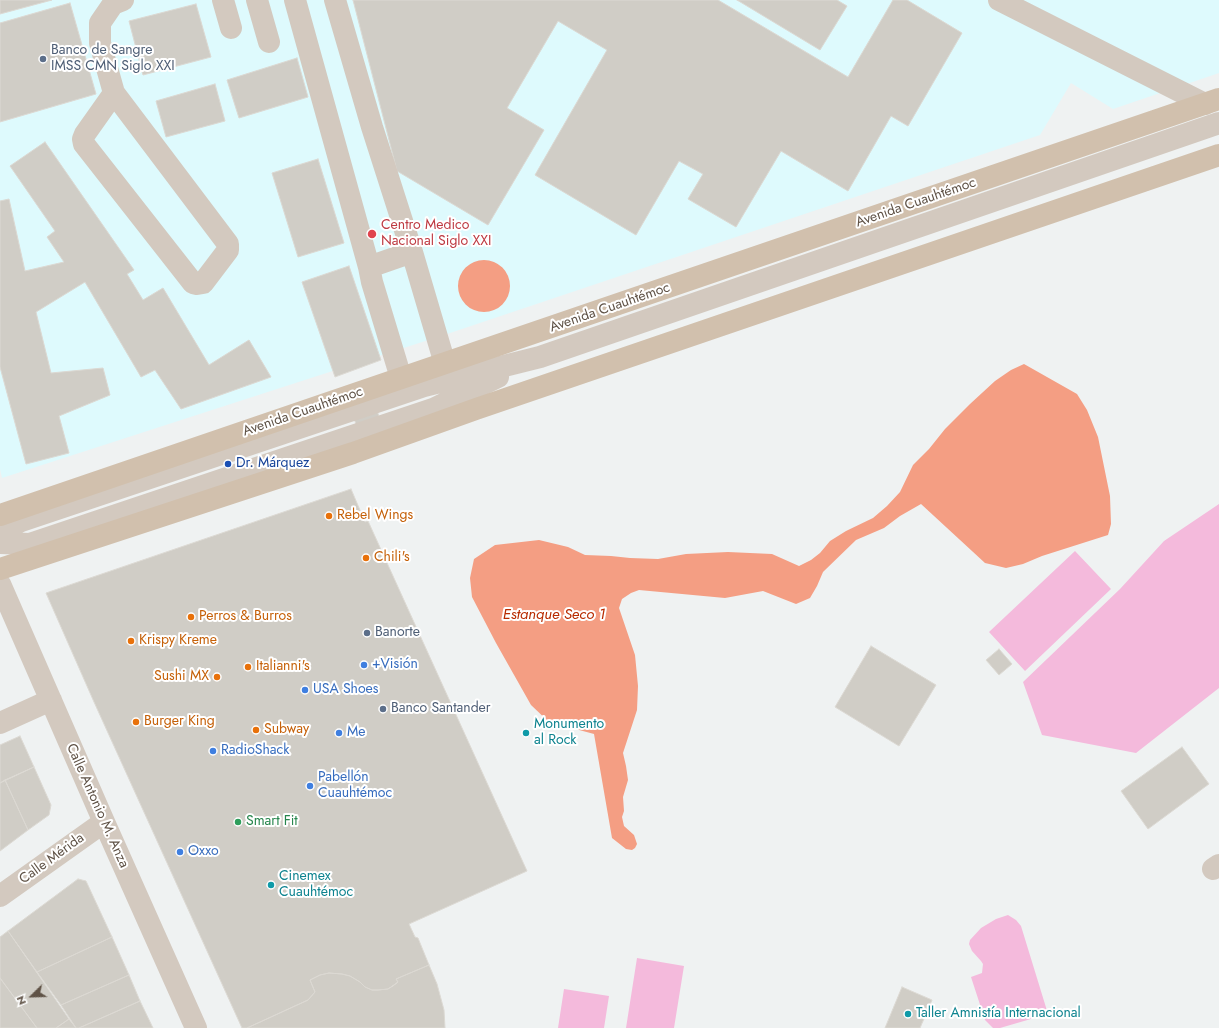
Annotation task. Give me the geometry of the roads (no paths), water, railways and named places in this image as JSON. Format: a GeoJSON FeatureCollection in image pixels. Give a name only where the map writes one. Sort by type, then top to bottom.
{"type":"FeatureCollection","features":[{"type":"Feature","properties":{"kind":"main road","name":"Avenida Cuauhtémoc"},"geometry":{"type":"LineString","coordinates":[[0,515],[1212,102]]}},
{"type":"Feature","properties":{"kind":"main road"},"geometry":{"type":"LineString","coordinates":[[0,569],[345,456],[491,404],[1219,155]]}},
{"type":"Feature","properties":{"kind":"street"},"geometry":{"type":"LineString","coordinates":[[114,93],[85,134],[83,138],[84,144],[193,283],[203,283],[228,250],[228,244],[114,93],[100,43],[100,23],[113,4],[123,0]]}},
{"type":"Feature","properties":{"kind":"street"},"geometry":{"type":"LineString","coordinates":[[224,0],[231,28]]}},
{"type":"Feature","properties":{"kind":"street"},"geometry":{"type":"LineString","coordinates":[[257,0],[269,42]]}},
{"type":"Feature","properties":{"kind":"street"},"geometry":{"type":"LineString","coordinates":[[295,0],[372,282],[402,378]]}},
{"type":"Feature","properties":{"kind":"street"},"geometry":{"type":"LineString","coordinates":[[335,0],[372,127],[412,252],[445,364]]}},
{"type":"Feature","properties":{"kind":"street"},"geometry":{"type":"LineString","coordinates":[[1000,0],[1212,102]]}},
{"type":"Feature","properties":{"kind":"street"},"geometry":{"type":"LineString","coordinates":[[0,532],[21,521],[424,386],[540,357],[1219,123]]}},
{"type":"Feature","properties":{"kind":"street"},"geometry":{"type":"LineString","coordinates":[[369,267],[412,252]]}},
{"type":"Feature","properties":{"kind":"street"},"geometry":{"type":"LineString","coordinates":[[0,542],[30,544],[433,408],[540,357]]}},
{"type":"Feature","properties":{"kind":"street","name":"Calle Antonio M. Anza"},"geometry":{"type":"LineString","coordinates":[[0,584],[196,1028]]}},
{"type":"Feature","properties":{"kind":"street"},"geometry":{"type":"LineString","coordinates":[[0,723],[51,700]]}},
{"type":"Feature","properties":{"kind":"street","name":"Calle Mérida"},"geometry":{"type":"LineString","coordinates":[[0,896],[104,822]]}},
{"type":"Feature","properties":{"kind":"water"},"geometry":{"type":"Polygon","coordinates":[[[484,260],[494,262],[502,268],[508,276],[510,286],[508,296],[502,304],[494,310],[484,312],[474,310],[466,304],[460,296],[458,286],[460,276],[466,268],[474,262],[484,260]]]}},
{"type":"Feature","properties":{"kind":"water","name":"Estanque Seco 1"},"geometry":{"type":"Polygon","coordinates":[[[1024,364],[1077,394],[1087,410],[1098,437],[1110,496],[1111,524],[1108,535],[1042,556],[1023,564],[1006,568],[985,563],[921,504],[900,516],[884,528],[856,540],[823,572],[810,598],[796,604],[763,591],[725,598],[639,590],[631,593],[622,599],[619,608],[635,655],[638,686],[637,710],[623,753],[628,780],[623,797],[624,811],[622,817],[624,826],[634,835],[637,844],[632,850],[626,849],[612,838],[594,734],[568,727],[552,725],[531,705],[472,597],[470,578],[474,559],[495,545],[539,540],[568,547],[585,555],[658,559],[686,554],[728,552],[772,554],[799,566],[811,560],[820,553],[830,541],[846,531],[873,518],[887,506],[900,492],[913,465],[929,449],[945,429],[995,381],[1011,370],[1024,364]]]}},
{"type":"Feature","properties":{"kind":"place","name":"Banco de Sangre IMSS CMN Siglo XXI"},"geometry":{"type":"Point","coordinates":[43,59]}},
{"type":"Feature","properties":{"kind":"place","name":"Centro Medico Nacional Siglo XXI"},"geometry":{"type":"Point","coordinates":[372,234]}},
{"type":"Feature","properties":{"kind":"place","name":"Dr. Márquez"},"geometry":{"type":"Point","coordinates":[228,464]}},
{"type":"Feature","properties":{"kind":"place","name":"Rebel Wings"},"geometry":{"type":"Point","coordinates":[329,516]}},
{"type":"Feature","properties":{"kind":"place","name":"Chili's"},"geometry":{"type":"Point","coordinates":[366,558]}},
{"type":"Feature","properties":{"kind":"place","name":"Perros & Burros"},"geometry":{"type":"Point","coordinates":[191,617]}},
{"type":"Feature","properties":{"kind":"place","name":"Banorte"},"geometry":{"type":"Point","coordinates":[367,633]}},
{"type":"Feature","properties":{"kind":"place","name":"Krispy Kreme"},"geometry":{"type":"Point","coordinates":[131,641]}},
{"type":"Feature","properties":{"kind":"place","name":"+Visión"},"geometry":{"type":"Point","coordinates":[364,665]}},
{"type":"Feature","properties":{"kind":"place","name":"Italianni's"},"geometry":{"type":"Point","coordinates":[248,667]}},
{"type":"Feature","properties":{"kind":"place","name":"Sushi MX"},"geometry":{"type":"Point","coordinates":[217,677]}},
{"type":"Feature","properties":{"kind":"place","name":"USA Shoes"},"geometry":{"type":"Point","coordinates":[305,690]}},
{"type":"Feature","properties":{"kind":"place","name":"Banco Santander"},"geometry":{"type":"Point","coordinates":[383,709]}},
{"type":"Feature","properties":{"kind":"place","name":"Burger King"},"geometry":{"type":"Point","coordinates":[136,722]}},
{"type":"Feature","properties":{"kind":"place","name":"Subway"},"geometry":{"type":"Point","coordinates":[256,730]}},
{"type":"Feature","properties":{"kind":"place","name":"Me"},"geometry":{"type":"Point","coordinates":[339,733]}},
{"type":"Feature","properties":{"kind":"place","name":"Monumento al Rock"},"geometry":{"type":"Point","coordinates":[526,733]}},
{"type":"Feature","properties":{"kind":"place","name":"RadioShack"},"geometry":{"type":"Point","coordinates":[213,751]}},
{"type":"Feature","properties":{"kind":"place","name":"Pabellón Cuauhtémoc"},"geometry":{"type":"Point","coordinates":[310,786]}},
{"type":"Feature","properties":{"kind":"place","name":"Smart Fit"},"geometry":{"type":"Point","coordinates":[238,822]}},
{"type":"Feature","properties":{"kind":"place","name":"Oxxo"},"geometry":{"type":"Point","coordinates":[180,852]}},
{"type":"Feature","properties":{"kind":"place","name":"Cinemex Cuauhtémoc"},"geometry":{"type":"Point","coordinates":[271,885]}},
{"type":"Feature","properties":{"kind":"place","name":"Taller Amnistía Internacional"},"geometry":{"type":"Point","coordinates":[908,1014]}}]}
